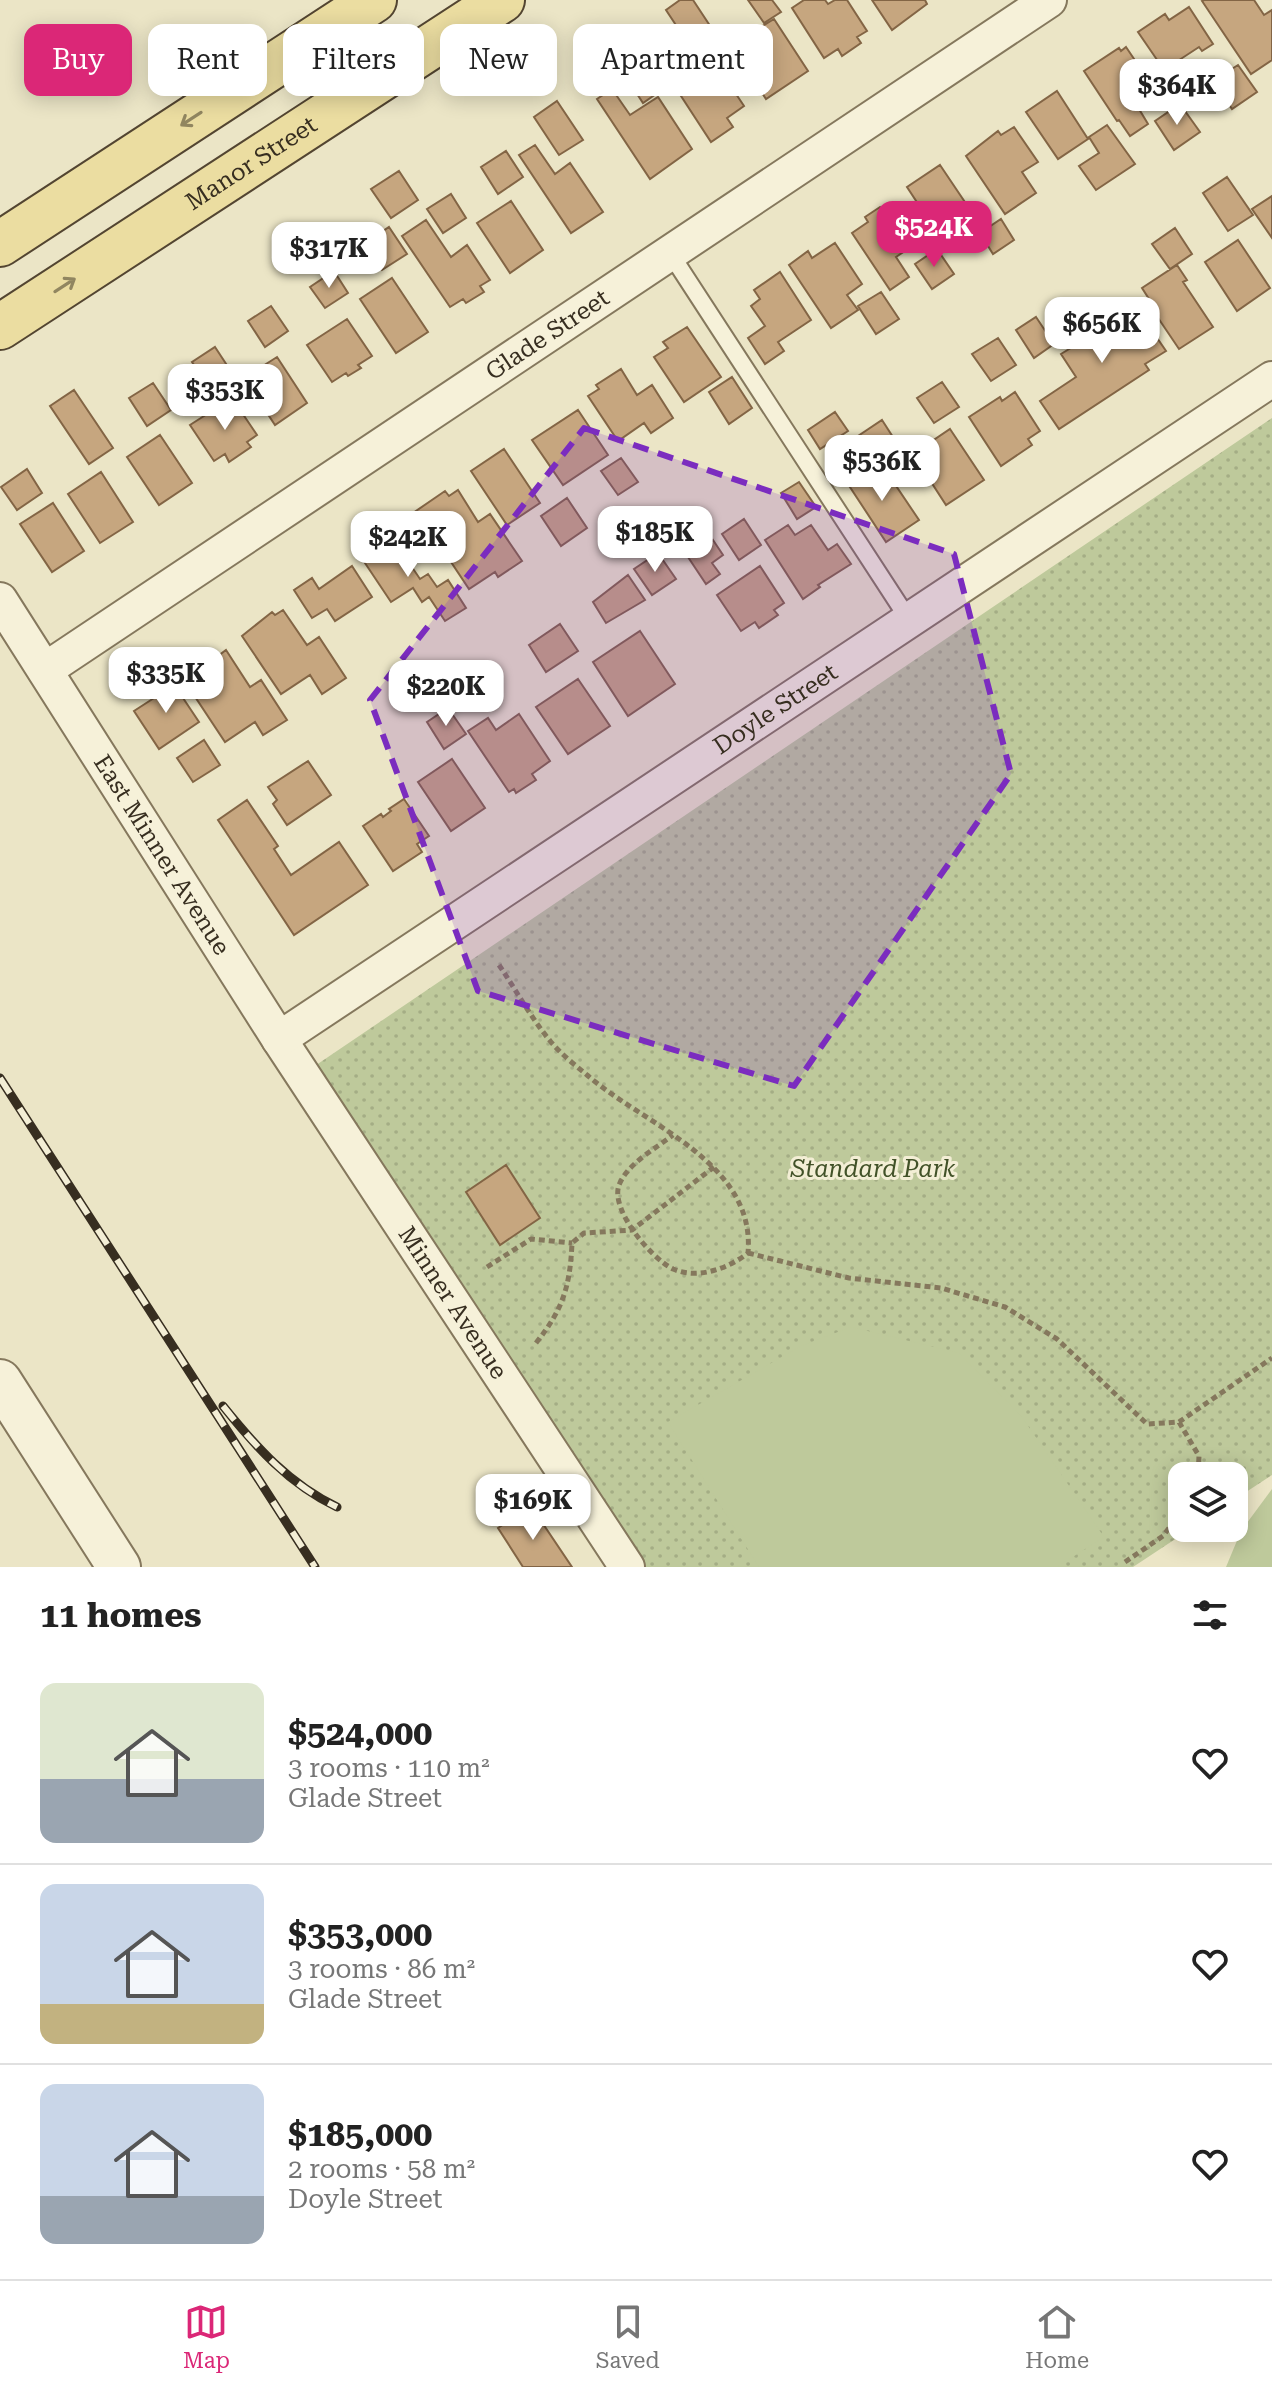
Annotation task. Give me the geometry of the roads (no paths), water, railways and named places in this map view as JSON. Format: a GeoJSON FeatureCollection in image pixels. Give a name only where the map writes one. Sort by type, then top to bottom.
{"type":"FeatureCollection","features":[{"type":"Feature","properties":{"kind":"main road"},"geometry":{"type":"LineString","coordinates":[[0,244],[374,0]]}},
{"type":"Feature","properties":{"kind":"main road","name":"Manor Street"},"geometry":{"type":"LineString","coordinates":[[0,327],[502,0]]}},
{"type":"Feature","properties":{"kind":"street","name":"Glade Street"},"geometry":{"type":"LineString","coordinates":[[45,670],[1049,0]]}},
{"type":"Feature","properties":{"kind":"street","name":"Doyle Street"},"geometry":{"type":"LineString","coordinates":[[279,1039],[1272,379]]}},
{"type":"Feature","properties":{"kind":"street","name":"East Minner Avenue"},"geometry":{"type":"LineString","coordinates":[[0,600],[279,1039]]}},
{"type":"Feature","properties":{"kind":"street","name":"Minner Avenue"},"geometry":{"type":"LineString","coordinates":[[279,1039],[627,1567]]}},
{"type":"Feature","properties":{"kind":"street"},"geometry":{"type":"LineString","coordinates":[[0,1381],[119,1567]]}},
{"type":"Feature","properties":{"kind":"lane"},"geometry":{"type":"LineString","coordinates":[[670,253],[909,620]]}},
{"type":"Feature","properties":{"kind":"railway"},"geometry":{"type":"LineString","coordinates":[[0,1078],[315,1567]]}},
{"type":"Feature","properties":{"kind":"railway"},"geometry":{"type":"LineString","coordinates":[[223,1406],[274,1463],[304,1487],[337,1507]]}},
{"type":"Feature","properties":{"kind":"park label","name":"Standard Park"},"geometry":{"type":"Point","coordinates":[873,1169]}}]}
